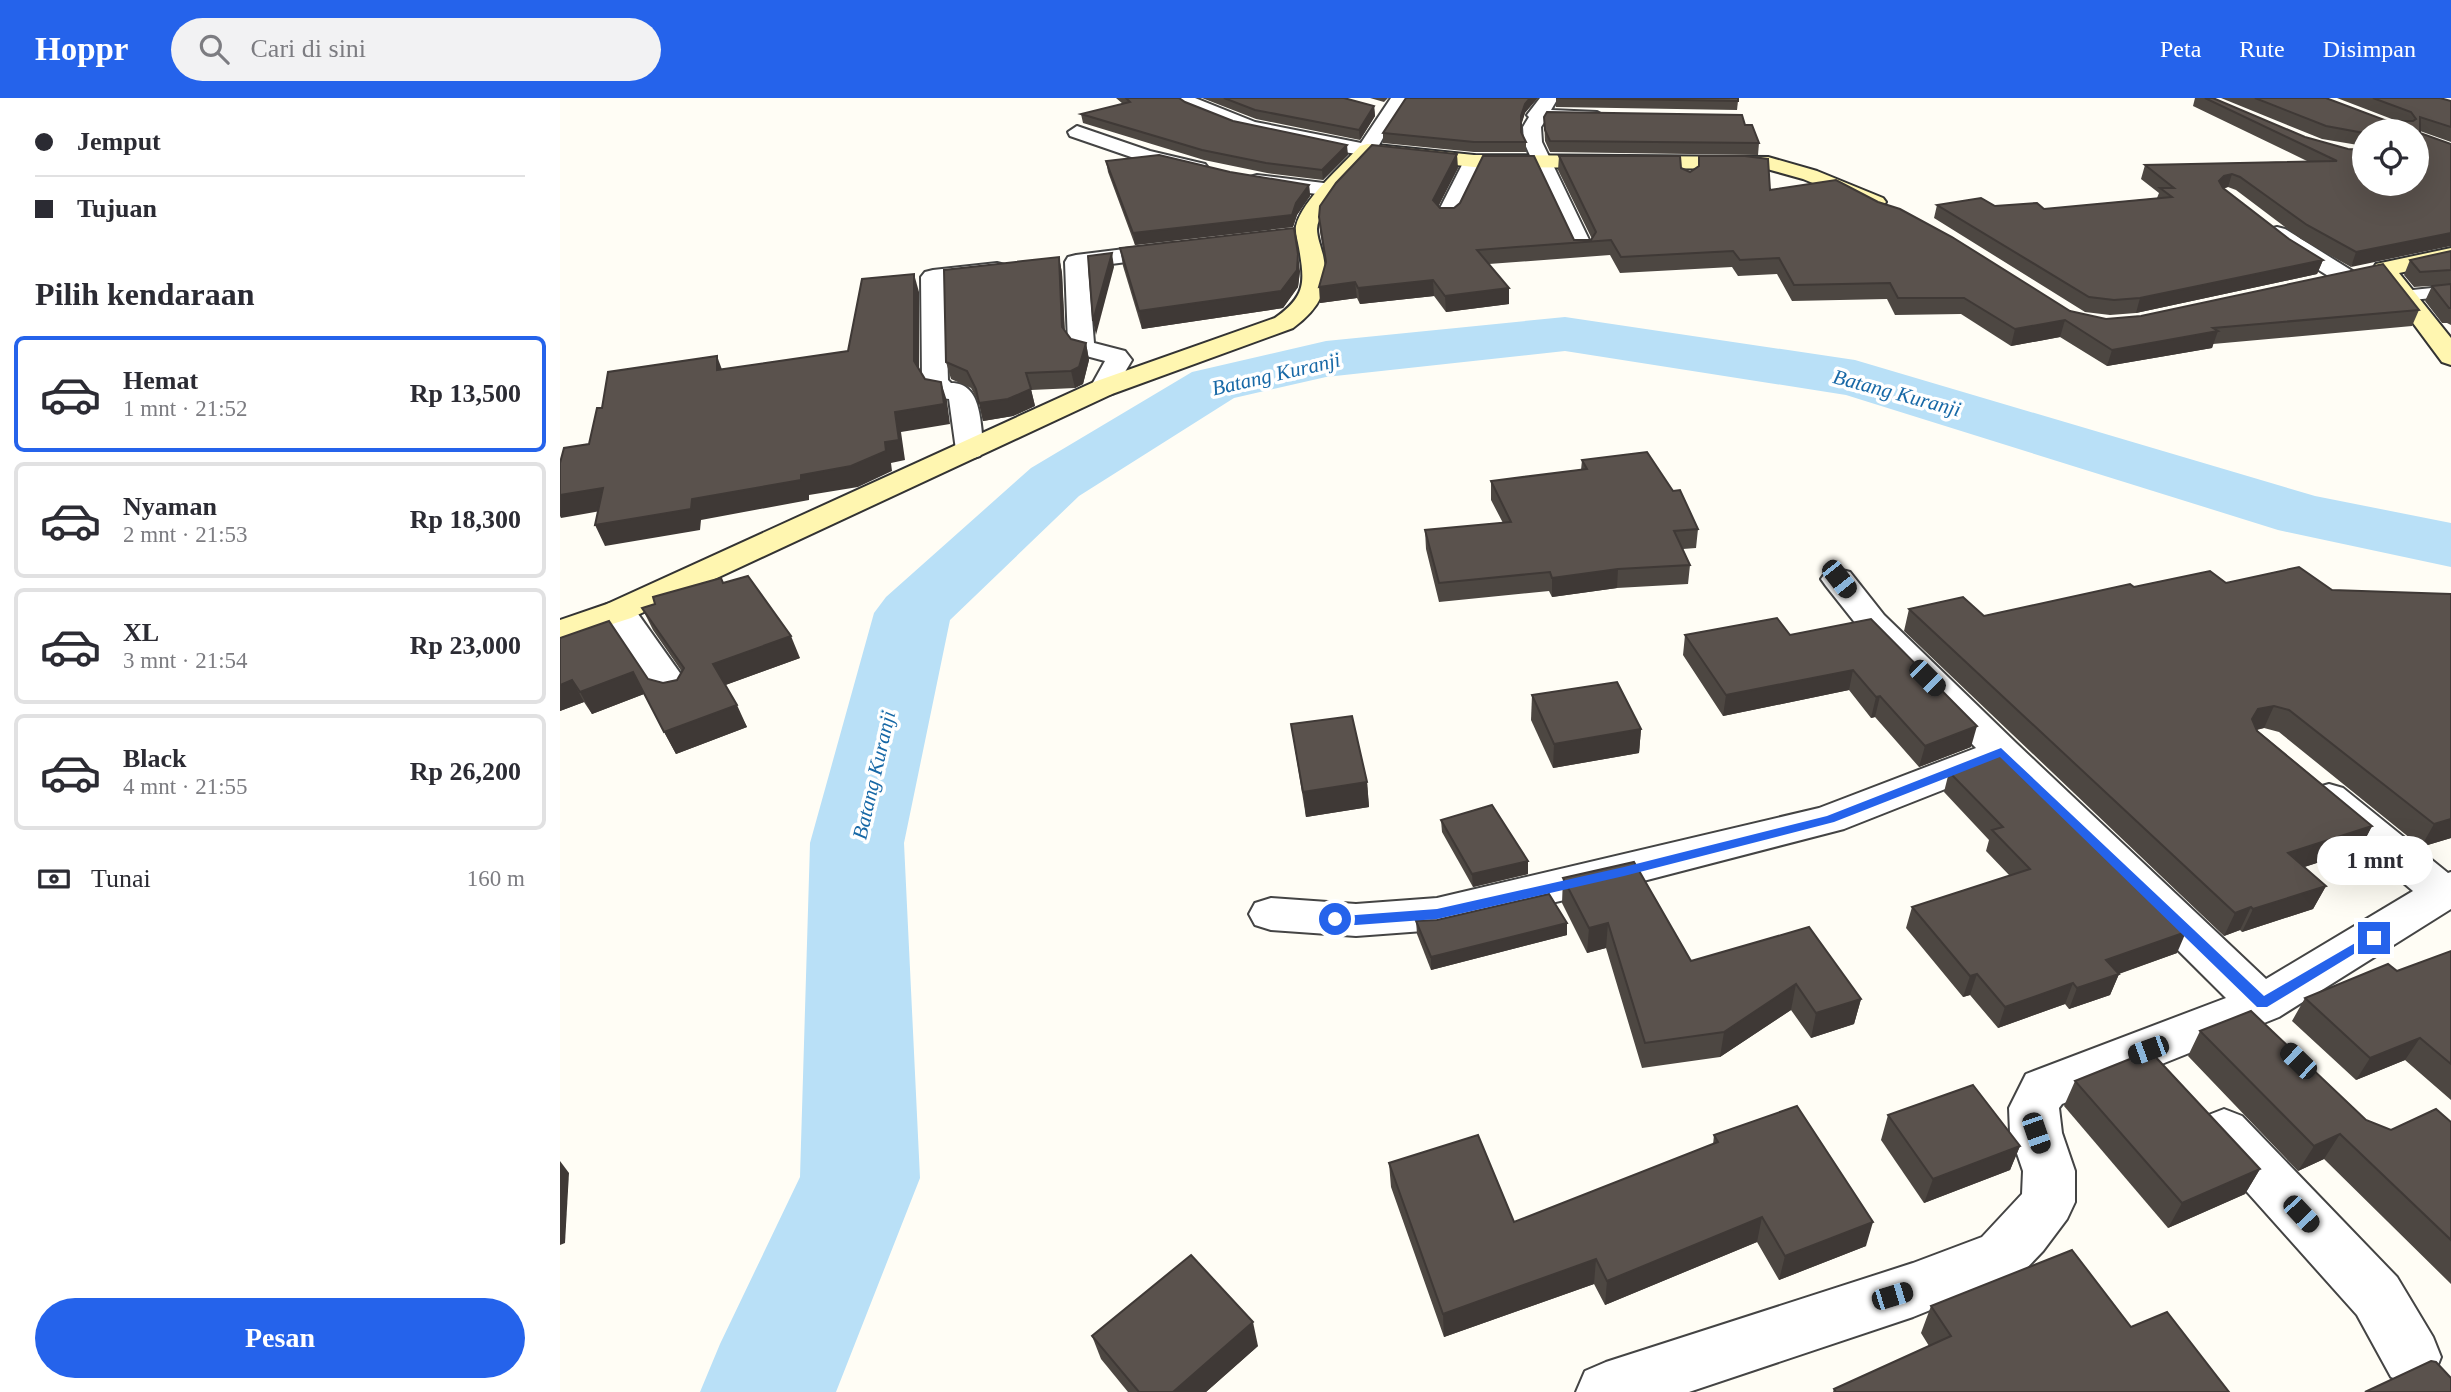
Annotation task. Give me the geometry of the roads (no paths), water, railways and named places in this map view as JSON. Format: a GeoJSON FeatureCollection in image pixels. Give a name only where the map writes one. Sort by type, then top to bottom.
{"type":"FeatureCollection","features":[{"type":"Feature","properties":{"kind":"street"},"geometry":{"type":"LineString","coordinates":[[1182,98],[1202,109],[1285,135],[1367,150],[1474,161],[1689,170],[1744,161],[1780,166],[1845,188],[1894,209]]}},
{"type":"Feature","properties":{"kind":"street"},"geometry":{"type":"LineString","coordinates":[[1549,98],[1536,116],[1531,134],[1540,162],[1582,248]]}},
{"type":"Feature","properties":{"kind":"street"},"geometry":{"type":"LineString","coordinates":[[560,631],[619,611],[1103,388],[1269,329],[1300,313],[1314,294],[1315,277],[1293,236],[1367,150],[1394,104]]}},
{"type":"Feature","properties":{"kind":"street"},"geometry":{"type":"LineString","coordinates":[[1365,105],[1394,104]]}},
{"type":"Feature","properties":{"kind":"street"},"geometry":{"type":"LineString","coordinates":[[1536,116],[1618,117]]}},
{"type":"Feature","properties":{"kind":"street"},"geometry":{"type":"LineString","coordinates":[[1077,132],[1144,155],[1215,172]]}},
{"type":"Feature","properties":{"kind":"street"},"geometry":{"type":"LineString","coordinates":[[1447,216],[1474,161]]}},
{"type":"Feature","properties":{"kind":"street"},"geometry":{"type":"LineString","coordinates":[[1238,177],[1332,190]]}},
{"type":"Feature","properties":{"kind":"street"},"geometry":{"type":"LineString","coordinates":[[1283,202],[1304,188]]}},
{"type":"Feature","properties":{"kind":"street"},"geometry":{"type":"LineString","coordinates":[[2258,220],[2292,246],[2346,277]]}},
{"type":"Feature","properties":{"kind":"street"},"geometry":{"type":"LineString","coordinates":[[1050,264],[1198,247]]}},
{"type":"Feature","properties":{"kind":"street"},"geometry":{"type":"LineString","coordinates":[[2319,283],[2451,255]]}},
{"type":"Feature","properties":{"kind":"street"},"geometry":{"type":"LineString","coordinates":[[1076,262],[1082,344],[1084,348],[1116,356],[1119,360],[1103,388]]}},
{"type":"Feature","properties":{"kind":"street"},"geometry":{"type":"LineString","coordinates":[[970,450],[962,396],[956,391],[943,391],[935,380],[933,277],[1024,267]]}},
{"type":"Feature","properties":{"kind":"street"},"geometry":{"type":"LineString","coordinates":[[2384,270],[2403,296],[2429,321],[2451,357]]}},
{"type":"Feature","properties":{"kind":"street"},"geometry":{"type":"LineString","coordinates":[[1839,579],[1872,622],[2264,1020]]}},
{"type":"Feature","properties":{"kind":"street"},"geometry":{"type":"LineString","coordinates":[[619,611],[674,691]]}},
{"type":"Feature","properties":{"kind":"street"},"geometry":{"type":"LineString","coordinates":[[1271,914],[1356,920],[1437,914],[1624,871],[1830,819],[2001,752]]}},
{"type":"Feature","properties":{"kind":"street"},"geometry":{"type":"LineString","coordinates":[[1606,1392],[1913,1290],[2002,1255],[2024,1233],[2048,1202],[2049,1171],[2036,1133],[2034,1108],[2044,1089],[2173,1078],[2264,1020],[2374,938],[2447,891],[2305,778]]}},
{"type":"Feature","properties":{"kind":"street"},"geometry":{"type":"LineString","coordinates":[[2173,1078],[2377,1296],[2412,1357]]}},
{"type":"Feature","properties":{"kind":"lane"},"geometry":{"type":"LineString","coordinates":[[2403,296],[2451,291]]}},
{"type":"Feature","properties":{"kind":"waterway","name":"Batang Kuranji"},"geometry":{"type":"LineString","coordinates":[[768,1392],[860,1178],[857,843],[913,613],[1055,482],[1213,385],[1326,359],[1565,334],[1855,378],[2303,515],[2451,545]]}}]}
